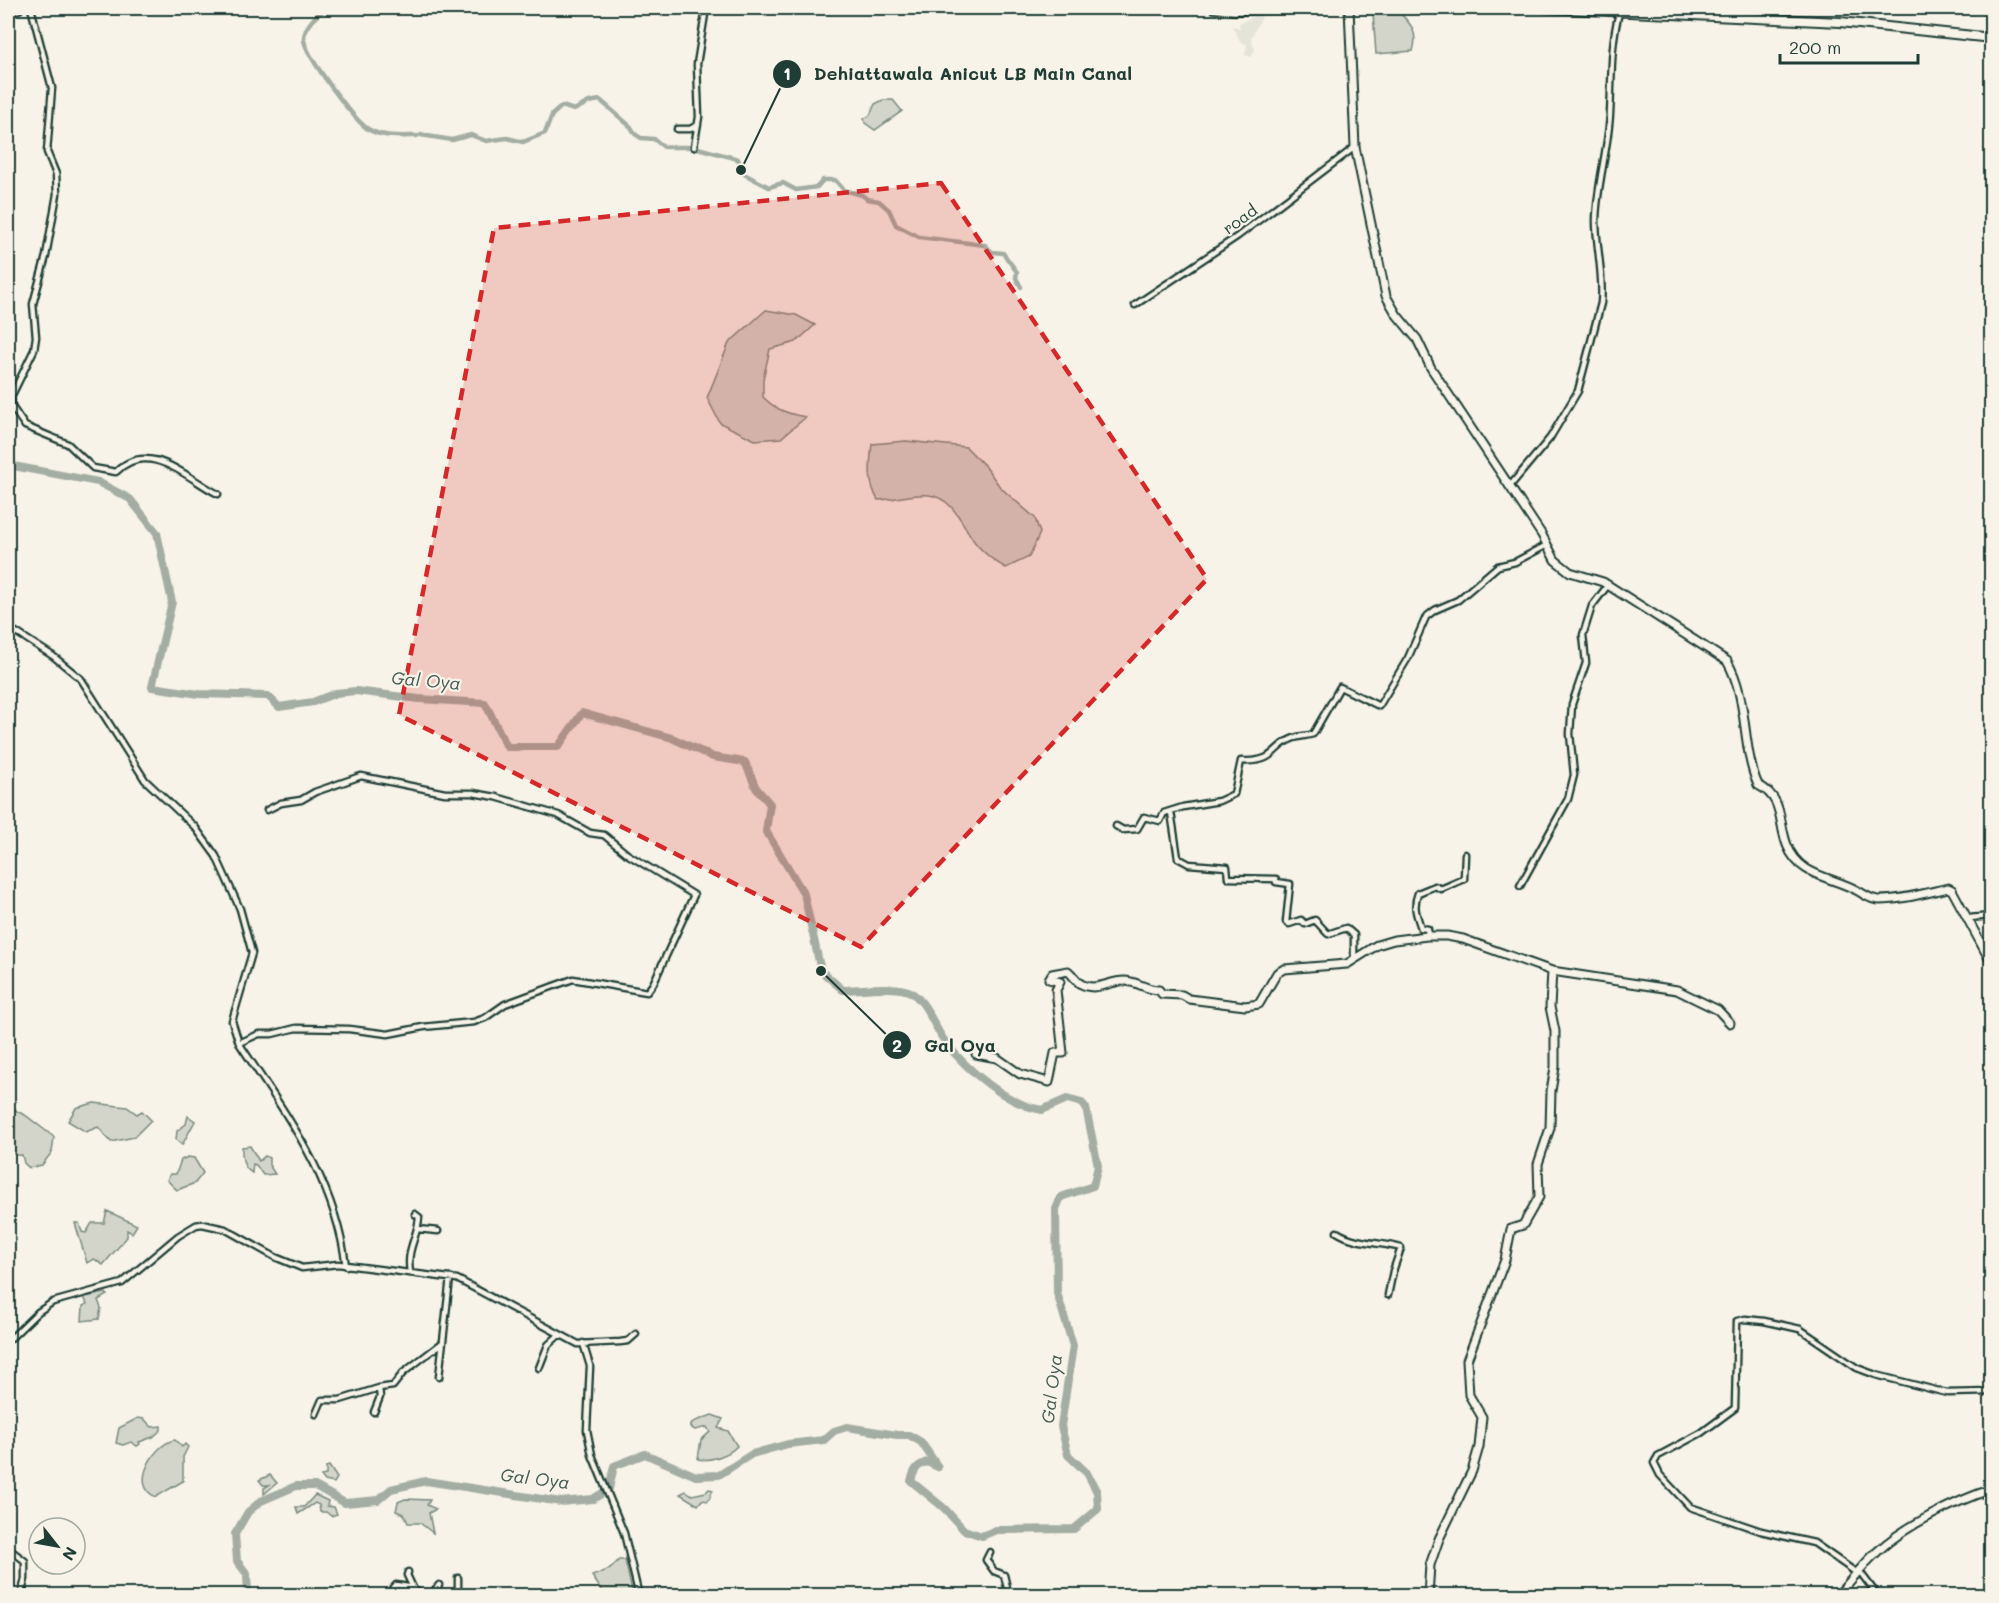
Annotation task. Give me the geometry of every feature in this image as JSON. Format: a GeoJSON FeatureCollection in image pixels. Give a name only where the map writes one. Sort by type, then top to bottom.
{"type":"FeatureCollection","features":[{"type":"Feature","properties":{"kind":"main road"},"geometry":{"type":"LineString","coordinates":[[8,12],[19,8]]}},
{"type":"Feature","properties":{"kind":"main road"},"geometry":{"type":"LineString","coordinates":[[1214,8],[1235,10],[1308,8]]}},
{"type":"Feature","properties":{"kind":"main road"},"geometry":{"type":"LineString","coordinates":[[1349,8],[1356,147],[1366,205],[1388,302],[1417,339],[1431,368],[1510,486],[1555,560],[1569,572],[1608,585],[1727,661],[1736,681],[1753,773],[1758,785],[1770,791],[1776,802],[1788,847],[1798,862],[1816,876],[1857,890],[1876,901],[1948,888],[1956,893],[1992,964]]}},
{"type":"Feature","properties":{"kind":"main road"},"geometry":{"type":"LineString","coordinates":[[1546,8],[1808,20],[1992,38]]}},
{"type":"Feature","properties":{"kind":"main road"},"geometry":{"type":"LineString","coordinates":[[976,1054],[997,1058],[1020,1074],[1050,1082],[1054,1053],[1063,1053],[1056,990],[1060,982],[1048,979],[1052,974],[1068,971],[1079,983],[1094,988],[1123,981],[1136,983],[1149,991],[1159,990],[1162,994],[1182,995],[1189,999],[1245,1006],[1259,1004],[1277,973],[1284,969],[1347,964],[1377,945],[1427,936],[1462,939],[1552,971],[1677,990],[1718,1010],[1730,1023]]}},
{"type":"Feature","properties":{"kind":"main road"},"geometry":{"type":"LineString","coordinates":[[1428,1596],[1430,1565],[1439,1539],[1472,1471],[1482,1430],[1482,1417],[1469,1395],[1467,1360],[1505,1260],[1511,1229],[1523,1225],[1539,1197],[1538,1164],[1550,1128],[1551,1091],[1556,1067],[1555,1031],[1550,1007],[1552,971]]}},
{"type":"Feature","properties":{"kind":"main road"},"geometry":{"type":"LineString","coordinates":[[1837,1596],[1877,1552],[1905,1532],[1944,1508],[1992,1489]]}},
{"type":"Feature","properties":{"kind":"street"},"geometry":{"type":"LineString","coordinates":[[31,8],[52,88],[47,152],[56,174],[57,194],[46,256],[33,304],[36,337],[34,350],[11,397],[12,407],[25,426],[68,444],[93,468],[116,472],[124,463],[140,458],[155,459],[188,473],[219,494]]}},
{"type":"Feature","properties":{"kind":"street"},"geometry":{"type":"LineString","coordinates":[[694,147],[698,125],[697,64],[706,8]]}},
{"type":"Feature","properties":{"kind":"street"},"geometry":{"type":"LineString","coordinates":[[1510,486],[1550,438],[1578,391],[1601,303],[1602,288],[1597,242],[1598,193],[1610,116],[1611,67],[1619,13]]}},
{"type":"Feature","properties":{"kind":"street"},"geometry":{"type":"LineString","coordinates":[[677,129],[690,129],[698,125]]}},
{"type":"Feature","properties":{"kind":"street","name":"road"},"geometry":{"type":"LineString","coordinates":[[1135,305],[1238,236],[1356,147]]}},
{"type":"Feature","properties":{"kind":"street"},"geometry":{"type":"LineString","coordinates":[[1116,826],[1123,830],[1137,829],[1144,817],[1160,821],[1164,813],[1218,801],[1234,794],[1241,761],[1260,761],[1278,751],[1292,738],[1313,734],[1340,687],[1379,706],[1408,658],[1426,618],[1431,613],[1458,600],[1498,566],[1515,562],[1547,545]]}},
{"type":"Feature","properties":{"kind":"street"},"geometry":{"type":"LineString","coordinates":[[1520,886],[1568,799],[1574,775],[1570,734],[1572,704],[1586,663],[1583,635],[1592,606],[1608,585]]}},
{"type":"Feature","properties":{"kind":"street"},"geometry":{"type":"LineString","coordinates":[[8,627],[53,656],[81,679],[145,780],[195,827],[216,856],[240,909],[252,953],[232,1021],[239,1043],[301,1137],[325,1182],[342,1237],[346,1266]]}},
{"type":"Feature","properties":{"kind":"street"},"geometry":{"type":"LineString","coordinates":[[239,1043],[259,1034],[272,1034],[296,1028],[350,1029],[388,1034],[423,1027],[474,1022],[485,1018],[505,1004],[573,979],[647,992],[653,984],[694,895],[627,854],[604,835],[590,833],[558,815],[496,797],[473,793],[445,793],[361,776],[315,792],[302,800],[281,803],[267,810]]}},
{"type":"Feature","properties":{"kind":"street"},"geometry":{"type":"LineString","coordinates":[[1171,812],[1178,858],[1189,864],[1227,867],[1228,878],[1276,879],[1276,882],[1290,884],[1286,922],[1289,924],[1301,920],[1305,924],[1315,920],[1328,934],[1346,928],[1354,935],[1354,960]]}},
{"type":"Feature","properties":{"kind":"street"},"geometry":{"type":"LineString","coordinates":[[1427,936],[1428,929],[1421,928],[1416,916],[1414,904],[1418,892],[1436,886],[1441,890],[1464,879],[1465,854]]}},
{"type":"Feature","properties":{"kind":"street"},"geometry":{"type":"LineString","coordinates":[[1969,918],[1992,916]]}},
{"type":"Feature","properties":{"kind":"street"},"geometry":{"type":"LineString","coordinates":[[410,1272],[411,1241],[418,1229],[419,1217],[415,1214]]}},
{"type":"Feature","properties":{"kind":"street"},"geometry":{"type":"LineString","coordinates":[[8,1341],[38,1312],[53,1302],[122,1284],[196,1225],[209,1224],[225,1229],[275,1257],[302,1268],[338,1264],[450,1278],[488,1294],[559,1335],[583,1343],[628,1341],[636,1334]]}},
{"type":"Feature","properties":{"kind":"street"},"geometry":{"type":"LineString","coordinates":[[418,1229],[438,1230]]}},
{"type":"Feature","properties":{"kind":"street"},"geometry":{"type":"LineString","coordinates":[[1337,1232],[1346,1238],[1381,1242],[1401,1248],[1393,1270],[1388,1295]]}},
{"type":"Feature","properties":{"kind":"street"},"geometry":{"type":"LineString","coordinates":[[439,1377],[450,1278]]}},
{"type":"Feature","properties":{"kind":"street"},"geometry":{"type":"LineString","coordinates":[[1878,1596],[1858,1574],[1814,1543],[1761,1531],[1690,1507],[1660,1475],[1654,1463],[1658,1456],[1701,1433],[1735,1407],[1737,1321],[1745,1319],[1800,1329],[1841,1358],[1876,1375],[1947,1393],[1992,1392]]}},
{"type":"Feature","properties":{"kind":"street"},"geometry":{"type":"LineString","coordinates":[[539,1368],[548,1345],[559,1335]]}},
{"type":"Feature","properties":{"kind":"street"},"geometry":{"type":"LineString","coordinates":[[316,1414],[322,1401],[340,1400],[393,1386],[403,1373],[442,1343]]}},
{"type":"Feature","properties":{"kind":"street"},"geometry":{"type":"LineString","coordinates":[[583,1343],[590,1368],[587,1430],[592,1455],[624,1533],[639,1596]]}},
{"type":"Feature","properties":{"kind":"street"},"geometry":{"type":"LineString","coordinates":[[374,1412],[380,1397],[379,1388]]}},
{"type":"Feature","properties":{"kind":"street"},"geometry":{"type":"LineString","coordinates":[[8,1548],[25,1561],[25,1579],[21,1596]]}},
{"type":"Feature","properties":{"kind":"street"},"geometry":{"type":"LineString","coordinates":[[990,1552],[986,1560],[994,1571],[1004,1575],[1008,1596]]}},
{"type":"Feature","properties":{"kind":"street"},"geometry":{"type":"LineString","coordinates":[[408,1572],[407,1575],[414,1590]]}},
{"type":"Feature","properties":{"kind":"street"},"geometry":{"type":"LineString","coordinates":[[458,1578],[458,1596]]}},
{"type":"Feature","properties":{"kind":"street"},"geometry":{"type":"LineString","coordinates":[[387,1596],[396,1585],[425,1596]]}},
{"type":"Feature","properties":{"kind":"street"},"geometry":{"type":"LineString","coordinates":[[436,1596],[435,1590],[440,1585]]}},
{"type":"Feature","properties":{"kind":"highlighted area"},"geometry":{"type":"Polygon","coordinates":[[[941,183],[1207,579],[861,947],[399,715],[494,228],[941,183]]]}},
{"type":"Feature","properties":{"kind":"shaded area"},"geometry":{"type":"Polygon","coordinates":[[[1397,10],[1406,19],[1414,33],[1413,51],[1376,54],[1373,13],[1397,10]]]}},
{"type":"Feature","properties":{"kind":"shaded area"},"geometry":{"type":"Polygon","coordinates":[[[1255,16],[1262,17],[1251,38],[1255,50],[1251,57],[1245,55],[1247,45],[1240,41],[1232,26],[1240,28],[1239,23],[1255,16]]]}},
{"type":"Feature","properties":{"kind":"shaded area"},"geometry":{"type":"Polygon","coordinates":[[[883,100],[893,100],[902,111],[875,130],[865,123],[864,119],[870,115],[875,104],[883,100]]]}},
{"type":"Feature","properties":{"kind":"shaded area"},"geometry":{"type":"Polygon","coordinates":[[[766,310],[796,315],[815,325],[796,342],[770,349],[763,379],[763,397],[783,411],[806,417],[781,438],[755,440],[720,423],[707,398],[729,343],[766,310]]]}},
{"type":"Feature","properties":{"kind":"shaded area"},"geometry":{"type":"Polygon","coordinates":[[[906,441],[966,447],[986,467],[1000,487],[1035,518],[1040,533],[1029,557],[1006,568],[998,563],[977,545],[958,515],[938,497],[922,495],[878,500],[871,479],[872,444],[906,441]]]}},
{"type":"Feature","properties":{"kind":"shaded area"},"geometry":{"type":"Polygon","coordinates":[[[94,1103],[127,1107],[137,1114],[142,1111],[151,1120],[134,1137],[111,1142],[98,1127],[86,1132],[68,1121],[76,1108],[94,1103]]]}},
{"type":"Feature","properties":{"kind":"shaded area"},"geometry":{"type":"Polygon","coordinates":[[[8,1107],[25,1115],[54,1137],[52,1152],[42,1165],[29,1168],[24,1163],[22,1155],[10,1151],[6,1138],[8,1107]]]}},
{"type":"Feature","properties":{"kind":"shaded area"},"geometry":{"type":"Polygon","coordinates":[[[188,1116],[195,1121],[182,1145],[176,1140],[177,1131],[186,1124],[188,1116]]]}},
{"type":"Feature","properties":{"kind":"shaded area"},"geometry":{"type":"Polygon","coordinates":[[[250,1146],[259,1161],[265,1156],[269,1158],[269,1165],[275,1174],[263,1175],[253,1164],[252,1173],[246,1168],[242,1147],[250,1146]]]}},
{"type":"Feature","properties":{"kind":"shaded area"},"geometry":{"type":"Polygon","coordinates":[[[188,1157],[194,1158],[203,1173],[195,1183],[177,1190],[167,1180],[170,1174],[176,1174],[181,1160],[188,1157]]]}},
{"type":"Feature","properties":{"kind":"shaded area"},"geometry":{"type":"Polygon","coordinates":[[[107,1211],[137,1225],[132,1233],[127,1230],[127,1237],[103,1265],[94,1259],[87,1263],[75,1223],[79,1223],[82,1232],[86,1233],[92,1223],[104,1223],[107,1211]]]}},
{"type":"Feature","properties":{"kind":"shaded area"},"geometry":{"type":"Polygon","coordinates":[[[106,1293],[107,1295],[98,1300],[101,1308],[99,1319],[82,1321],[83,1306],[87,1304],[84,1297],[106,1293]]]}},
{"type":"Feature","properties":{"kind":"shaded area"},"geometry":{"type":"Polygon","coordinates":[[[712,1415],[723,1419],[718,1428],[728,1431],[737,1446],[719,1457],[708,1460],[698,1459],[701,1440],[710,1432],[707,1427],[695,1430],[690,1427],[693,1422],[712,1415]]]}},
{"type":"Feature","properties":{"kind":"shaded area"},"geometry":{"type":"Polygon","coordinates":[[[138,1418],[144,1419],[152,1427],[161,1426],[161,1430],[153,1437],[139,1442],[137,1446],[131,1442],[123,1445],[116,1443],[119,1428],[138,1418]]]}},
{"type":"Feature","properties":{"kind":"shaded area"},"geometry":{"type":"Polygon","coordinates":[[[175,1440],[182,1447],[185,1444],[188,1447],[183,1457],[183,1481],[156,1497],[148,1491],[144,1483],[148,1465],[160,1448],[175,1440]]]}},
{"type":"Feature","properties":{"kind":"shaded area"},"geometry":{"type":"Polygon","coordinates":[[[329,1466],[337,1478],[334,1483],[325,1481],[321,1476],[326,1475],[326,1467],[329,1466]]]}},
{"type":"Feature","properties":{"kind":"shaded area"},"geometry":{"type":"Polygon","coordinates":[[[270,1475],[277,1483],[264,1494],[264,1488],[269,1485],[263,1485],[259,1480],[270,1475]]]}},
{"type":"Feature","properties":{"kind":"shaded area"},"geometry":{"type":"Polygon","coordinates":[[[709,1489],[713,1490],[708,1501],[702,1500],[698,1505],[680,1494],[686,1491],[692,1495],[706,1492],[709,1489]]]}},
{"type":"Feature","properties":{"kind":"shaded area"},"geometry":{"type":"Polygon","coordinates":[[[315,1495],[328,1501],[327,1506],[334,1507],[337,1514],[331,1516],[326,1512],[320,1512],[319,1505],[315,1503],[298,1514],[296,1507],[304,1507],[315,1495]]]}},
{"type":"Feature","properties":{"kind":"shaded area"},"geometry":{"type":"Polygon","coordinates":[[[405,1499],[430,1500],[427,1505],[436,1509],[429,1513],[433,1533],[420,1523],[408,1523],[404,1514],[396,1511],[398,1502],[405,1499]]]}},
{"type":"Feature","properties":{"kind":"shaded area"},"geometry":{"type":"Polygon","coordinates":[[[619,1560],[625,1560],[633,1595],[605,1595],[592,1576],[610,1569],[619,1560]]]}},
{"type":"Feature","properties":{"kind":"waterway"},"geometry":{"type":"LineString","coordinates":[[327,8],[311,21],[304,35],[307,48],[321,73],[352,114],[368,129],[386,135],[417,136]]}},
{"type":"Feature","properties":{"kind":"waterway"},"geometry":{"type":"LineString","coordinates":[[421,135],[452,140],[471,135],[486,141],[507,138],[523,142],[545,133],[552,115],[562,106],[574,110],[589,102],[600,100],[641,138],[654,139],[664,147],[694,147],[738,159],[744,174],[769,187],[783,183],[796,190],[817,187],[823,180],[835,180],[844,190],[879,201],[889,210],[896,225],[919,237],[985,245],[992,252],[1003,253],[1017,272],[1016,278],[1021,287]]}},
{"type":"Feature","properties":{"kind":"waterway","name":"Gal Oya"},"geometry":{"type":"LineString","coordinates":[[8,465],[98,482],[130,499],[157,533],[172,602],[152,687],[199,694],[268,696],[279,707],[313,702],[336,693],[356,691],[419,699],[485,703],[507,747],[558,747],[582,713],[672,738],[713,757],[745,762],[756,788],[770,804],[766,831],[804,894],[821,971],[843,990],[889,988],[912,993],[922,1003],[942,1037],[955,1053],[977,1075],[1002,1094],[1029,1107],[1042,1110],[1067,1099],[1082,1103],[1086,1108],[1098,1166],[1093,1186],[1061,1197],[1056,1209],[1057,1293],[1073,1346],[1061,1426],[1068,1455],[1087,1473],[1097,1492],[1098,1509],[1074,1529],[996,1530],[982,1536],[964,1530],[944,1508],[911,1481],[918,1466],[927,1462],[938,1467],[921,1442],[909,1435],[847,1427],[834,1431],[824,1440],[788,1444],[752,1454],[719,1475],[696,1476],[645,1454],[614,1466],[609,1489],[593,1499],[561,1502],[426,1481],[391,1489],[378,1500],[345,1503],[315,1486],[296,1486],[261,1501],[248,1512],[235,1534],[237,1561],[247,1574],[248,1596]]}},
{"type":"Feature","properties":{"kind":"place","name":"Dehiattawala Anicut LB Main Canal"},"geometry":{"type":"Point","coordinates":[741,170]}},
{"type":"Feature","properties":{"kind":"place","name":"Gal Oya"},"geometry":{"type":"Point","coordinates":[821,971]}}]}
